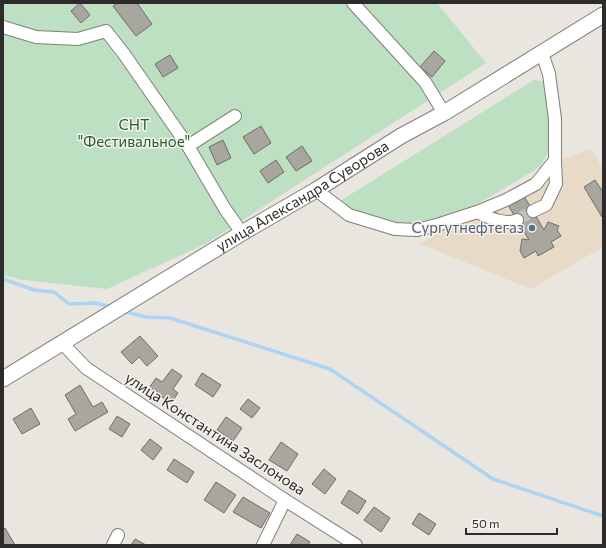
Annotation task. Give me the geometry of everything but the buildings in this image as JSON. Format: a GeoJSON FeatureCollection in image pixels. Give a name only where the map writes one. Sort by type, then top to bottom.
{"type":"FeatureCollection","features":[{"type":"Feature","properties":{"kind":"main road","name":"улица Александра Суворова"},"geometry":{"type":"LineString","coordinates":[[3,378],[242,233],[316,190],[401,136],[444,113],[603,15]]}},
{"type":"Feature","properties":{"kind":"street"},"geometry":{"type":"LineString","coordinates":[[353,3],[425,82],[444,113]]}},
{"type":"Feature","properties":{"kind":"street"},"geometry":{"type":"LineString","coordinates":[[3,27],[36,37],[78,39],[106,31],[124,54],[188,146],[225,209],[242,233]]}},
{"type":"Feature","properties":{"kind":"street"},"geometry":{"type":"LineString","coordinates":[[533,212],[546,205],[556,184],[555,119],[549,74],[542,53]]}},
{"type":"Feature","properties":{"kind":"street"},"geometry":{"type":"LineString","coordinates":[[188,146],[236,116]]}},
{"type":"Feature","properties":{"kind":"street"},"geometry":{"type":"LineString","coordinates":[[316,190],[349,215],[395,229],[417,230],[477,212],[506,200],[536,184],[555,160]]}},
{"type":"Feature","properties":{"kind":"street"},"geometry":{"type":"LineString","coordinates":[[477,212],[490,218],[512,222],[517,220]]}},
{"type":"Feature","properties":{"kind":"street","name":"улица Константина Заслонова"},"geometry":{"type":"LineString","coordinates":[[62,343],[86,368],[284,500],[356,545]]}},
{"type":"Feature","properties":{"kind":"street"},"geometry":{"type":"LineString","coordinates":[[263,545],[284,500]]}},
{"type":"Feature","properties":{"kind":"shaded area"},"geometry":{"type":"Polygon","coordinates":[[[591,149],[603,169],[603,247],[531,289],[420,244],[562,159],[591,149]]]}},
{"type":"Feature","properties":{"kind":"green space","name":"СНТ \"Фестивальное\""},"geometry":{"type":"Polygon","coordinates":[[[3,3],[437,3],[486,63],[207,243],[107,289],[23,280],[3,275],[3,3]]]}},
{"type":"Feature","properties":{"kind":"green space"},"geometry":{"type":"Polygon","coordinates":[[[534,80],[544,82],[548,94],[550,149],[540,167],[486,199],[416,237],[380,227],[352,216],[340,201],[534,80]]]}},
{"type":"Feature","properties":{"kind":"waterway"},"geometry":{"type":"LineString","coordinates":[[3,279],[34,290],[54,292],[69,304],[96,303],[111,307]]}},
{"type":"Feature","properties":{"kind":"waterway"},"geometry":{"type":"LineString","coordinates":[[123,311],[146,317],[170,318],[330,369],[493,479],[603,516]]}},
{"type":"Feature","properties":{"kind":"tunnel"},"geometry":{"type":"LineString","coordinates":[[517,220],[533,211]]}},
{"type":"Feature","properties":{"kind":"place","name":"Сургутнефтегаз"},"geometry":{"type":"Point","coordinates":[532,228]}}]}
